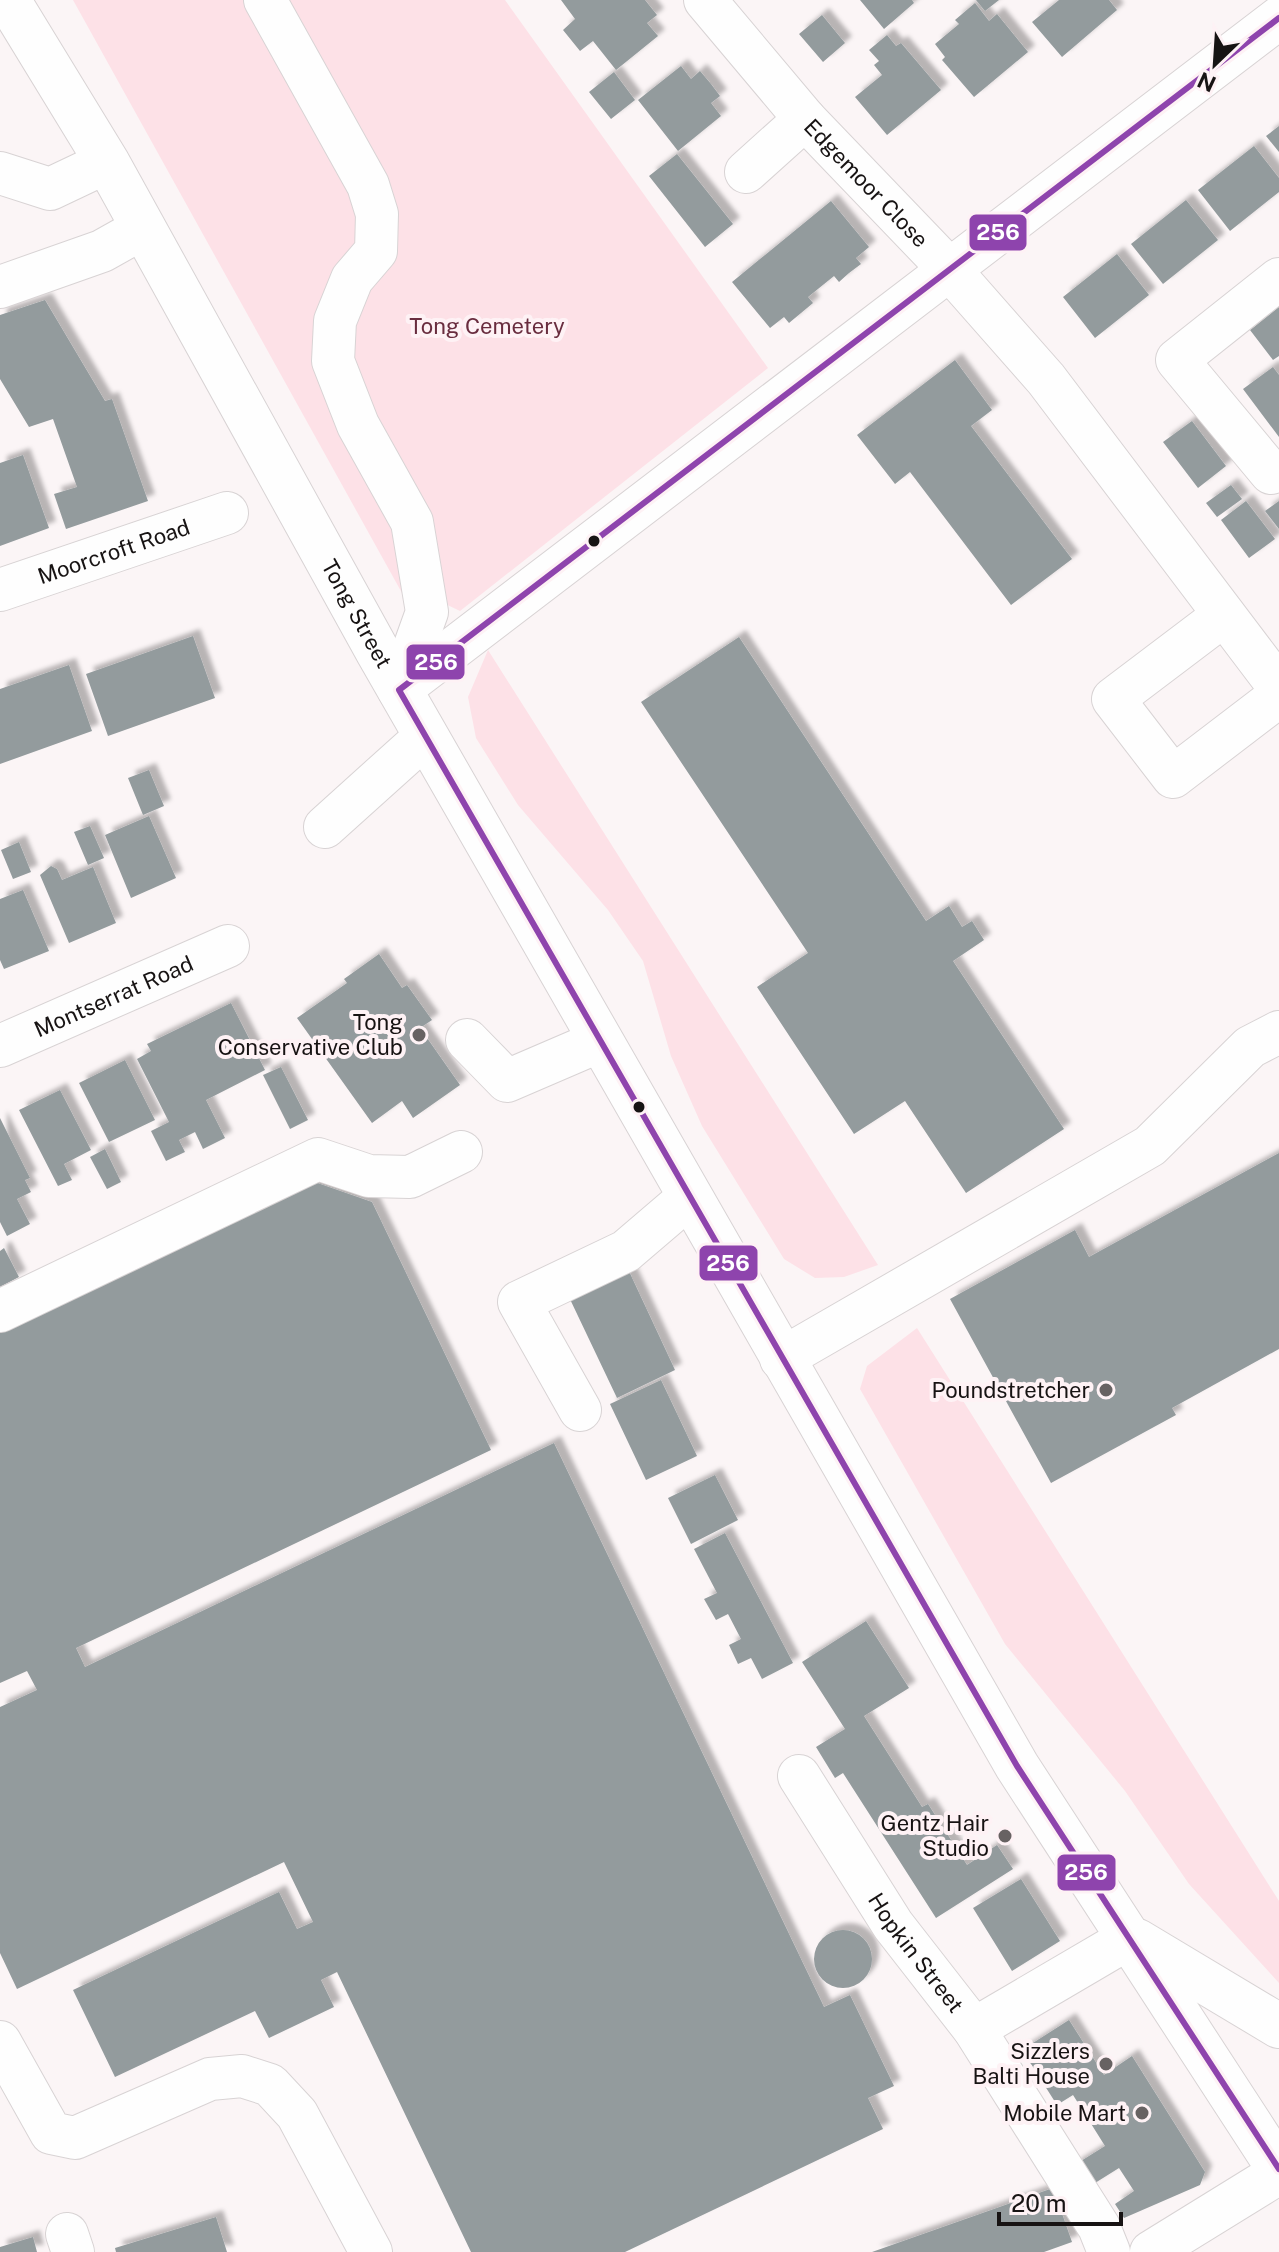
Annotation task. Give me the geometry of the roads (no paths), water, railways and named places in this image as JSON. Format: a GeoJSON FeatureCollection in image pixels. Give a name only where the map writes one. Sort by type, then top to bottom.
{"type":"FeatureCollection","features":[{"type":"Feature","properties":{"kind":"highway","name":"Tong Street"},"geometry":{"type":"LineString","coordinates":[[8,0],[107,162],[399,690],[688,1198],[1017,1766],[1131,1937],[1182,2024],[1279,2171]]}},
{"type":"Feature","properties":{"kind":"highway"},"geometry":{"type":"LineString","coordinates":[[1131,1937],[1279,2026]]}},
{"type":"Feature","properties":{"kind":"street"},"geometry":{"type":"LineString","coordinates":[[265,0],[368,185],[377,214],[376,251],[352,279],[335,321],[333,361],[358,425],[412,522],[427,612],[399,690]]}},
{"type":"Feature","properties":{"kind":"street"},"geometry":{"type":"LineString","coordinates":[[705,0],[805,119]]}},
{"type":"Feature","properties":{"kind":"street"},"geometry":{"type":"LineString","coordinates":[[399,690],[1279,18]]}},
{"type":"Feature","properties":{"kind":"street","name":"Edgemoor Close"},"geometry":{"type":"LineString","coordinates":[[746,172],[805,119],[950,270],[1046,379],[1279,687]]}},
{"type":"Feature","properties":{"kind":"street"},"geometry":{"type":"LineString","coordinates":[[0,173],[50,189],[107,162]]}},
{"type":"Feature","properties":{"kind":"street"},"geometry":{"type":"LineString","coordinates":[[0,287],[102,251],[143,228]]}},
{"type":"Feature","properties":{"kind":"street"},"geometry":{"type":"LineString","coordinates":[[1271,473],[1177,360],[1279,279]]}},
{"type":"Feature","properties":{"kind":"street","name":"Moorcroft Road"},"geometry":{"type":"LineString","coordinates":[[0,590],[227,513]]}},
{"type":"Feature","properties":{"kind":"street"},"geometry":{"type":"LineString","coordinates":[[1224,615],[1113,699],[1173,777],[1279,696]]}},
{"type":"Feature","properties":{"kind":"street"},"geometry":{"type":"LineString","coordinates":[[325,827],[426,736]]}},
{"type":"Feature","properties":{"kind":"street","name":"Montserrat Road"},"geometry":{"type":"LineString","coordinates":[[0,1046],[228,946]]}},
{"type":"Feature","properties":{"kind":"street"},"geometry":{"type":"LineString","coordinates":[[781,1359],[1150,1146],[1250,1047],[1279,1032]]}},
{"type":"Feature","properties":{"kind":"street"},"geometry":{"type":"LineString","coordinates":[[467,1040],[507,1081],[600,1041]]}},
{"type":"Feature","properties":{"kind":"street"},"geometry":{"type":"LineString","coordinates":[[0,1311],[318,1159],[369,1176],[410,1177],[461,1152]]}},
{"type":"Feature","properties":{"kind":"street"},"geometry":{"type":"LineString","coordinates":[[580,1410],[519,1302],[626,1251],[688,1198]]}},
{"type":"Feature","properties":{"kind":"street","name":"Hopkin Street"},"geometry":{"type":"LineString","coordinates":[[799,1776],[893,1925],[974,2029],[1099,2227],[1109,2252]]}},
{"type":"Feature","properties":{"kind":"street"},"geometry":{"type":"LineString","coordinates":[[974,2029],[1131,1937]]}},
{"type":"Feature","properties":{"kind":"street"},"geometry":{"type":"LineString","coordinates":[[0,2042],[51,2133],[75,2138],[210,2079],[242,2076],[270,2085],[297,2114],[371,2252]]}},
{"type":"Feature","properties":{"kind":"street"},"geometry":{"type":"LineString","coordinates":[[1151,2252],[1279,2171]]}},
{"type":"Feature","properties":{"kind":"place","name":"Tong Conservative Club"},"geometry":{"type":"Point","coordinates":[419,1035]}},
{"type":"Feature","properties":{"kind":"place","name":"Poundstretcher"},"geometry":{"type":"Point","coordinates":[1106,1390]}},
{"type":"Feature","properties":{"kind":"place","name":"Gentz Hair Studio"},"geometry":{"type":"Point","coordinates":[1005,1836]}},
{"type":"Feature","properties":{"kind":"place","name":"Sizzlers Balti House"},"geometry":{"type":"Point","coordinates":[1106,2064]}},
{"type":"Feature","properties":{"kind":"place","name":"Mobile Mart"},"geometry":{"type":"Point","coordinates":[1142,2113]}},
{"type":"Feature","properties":{"kind":"park label","name":"Tong Cemetery"},"geometry":{"type":"Point","coordinates":[487,326]}}]}
